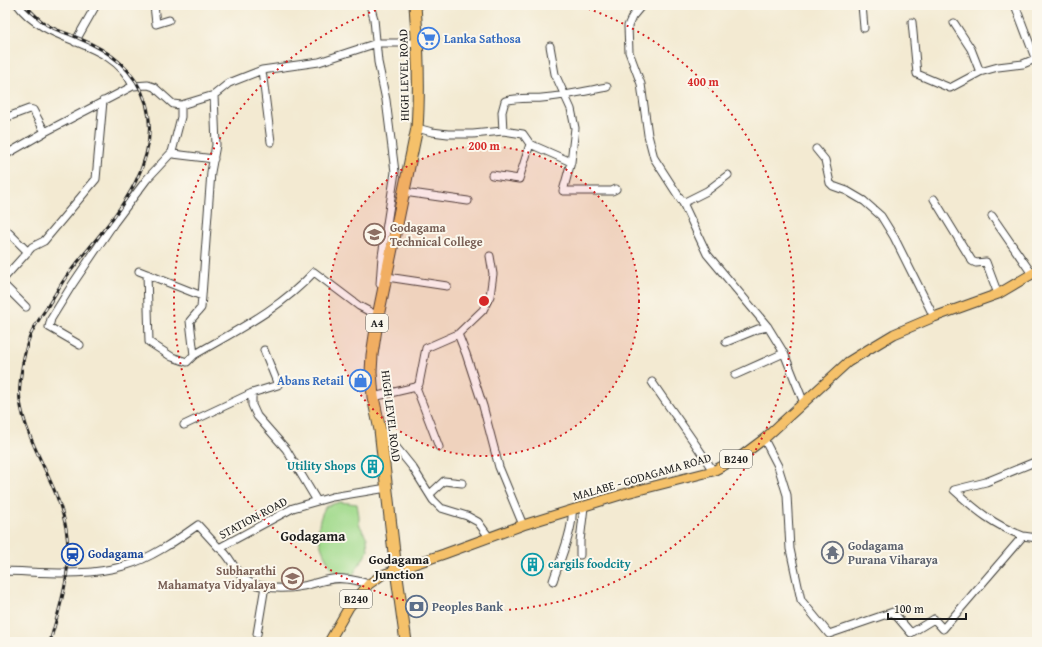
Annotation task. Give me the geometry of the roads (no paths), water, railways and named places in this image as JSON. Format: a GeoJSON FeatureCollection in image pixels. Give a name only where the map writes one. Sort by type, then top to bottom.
{"type":"FeatureCollection","features":[{"type":"Feature","properties":{"kind":"highway","name":"HIGH LEVEL ROAD"},"geometry":{"type":"LineString","coordinates":[[406,642],[380,430],[373,397],[371,372],[372,355],[379,312],[417,128],[419,107],[418,43],[414,5]]}},
{"type":"Feature","properties":{"kind":"main road","name":"MALABE - GODAGAMA ROAD"},"geometry":{"type":"LineString","coordinates":[[396,570],[523,525],[627,493],[713,470],[740,458],[764,439],[848,362],[894,334],[934,317],[998,294],[1035,273]]}},
{"type":"Feature","properties":{"kind":"main road","name":"B240"},"geometry":{"type":"LineString","coordinates":[[329,642],[349,607],[369,584],[382,575],[396,570]]}},
{"type":"Feature","properties":{"kind":"street"},"geometry":{"type":"LineString","coordinates":[[18,5],[34,22],[54,34],[103,54],[118,65],[129,77],[133,86]]}},
{"type":"Feature","properties":{"kind":"street"},"geometry":{"type":"LineString","coordinates":[[74,42],[96,5]]}},
{"type":"Feature","properties":{"kind":"street"},"geometry":{"type":"LineString","coordinates":[[154,5],[156,24],[169,20]]}},
{"type":"Feature","properties":{"kind":"street"},"geometry":{"type":"LineString","coordinates":[[147,274],[150,342],[172,357],[187,362],[194,355],[271,311],[300,288],[314,272],[359,306],[379,312],[382,256],[395,172],[386,100],[378,62],[374,19],[370,5]]}},
{"type":"Feature","properties":{"kind":"street"},"geometry":{"type":"LineString","coordinates":[[642,5],[632,17],[628,26],[629,52],[641,84],[648,135],[654,158],[683,203],[708,254],[768,327],[784,353],[804,403]]}},
{"type":"Feature","properties":{"kind":"street"},"geometry":{"type":"LineString","coordinates":[[862,5],[864,28]]}},
{"type":"Feature","properties":{"kind":"street"},"geometry":{"type":"LineString","coordinates":[[912,22],[917,74],[950,88],[980,72],[998,67],[1036,61],[1015,5]]}},
{"type":"Feature","properties":{"kind":"street"},"geometry":{"type":"LineString","coordinates":[[954,23],[971,49],[980,72]]}},
{"type":"Feature","properties":{"kind":"street"},"geometry":{"type":"LineString","coordinates":[[5,155],[45,132],[133,86],[148,85],[154,87],[173,104],[181,105],[214,95],[229,83],[262,70],[319,62],[377,43],[418,43]]}},
{"type":"Feature","properties":{"kind":"street"},"geometry":{"type":"LineString","coordinates":[[550,46],[555,74],[564,96],[571,108],[575,128],[571,162],[563,191],[612,191],[616,189]]}},
{"type":"Feature","properties":{"kind":"street"},"geometry":{"type":"LineString","coordinates":[[262,70],[271,142]]}},
{"type":"Feature","properties":{"kind":"street"},"geometry":{"type":"LineString","coordinates":[[503,131],[502,112],[505,101],[514,98],[564,96],[607,87]]}},
{"type":"Feature","properties":{"kind":"street"},"geometry":{"type":"LineString","coordinates":[[194,355],[190,321],[201,308],[211,172],[216,145],[214,95]]}},
{"type":"Feature","properties":{"kind":"street"},"geometry":{"type":"LineString","coordinates":[[5,277],[32,247],[44,241],[96,178],[103,101]]}},
{"type":"Feature","properties":{"kind":"street"},"geometry":{"type":"LineString","coordinates":[[80,345],[49,327],[51,319],[114,223],[147,179],[172,152],[181,117],[181,105]]}},
{"type":"Feature","properties":{"kind":"street"},"geometry":{"type":"LineString","coordinates":[[5,118],[29,109],[33,110],[45,132]]}},
{"type":"Feature","properties":{"kind":"street"},"geometry":{"type":"LineString","coordinates":[[417,128],[448,134],[473,134],[503,131],[523,134],[530,144],[571,162]]}},
{"type":"Feature","properties":{"kind":"street"},"geometry":{"type":"LineString","coordinates":[[492,175],[520,179],[530,144]]}},
{"type":"Feature","properties":{"kind":"street"},"geometry":{"type":"LineString","coordinates":[[816,149],[825,160],[832,186],[847,191],[864,201],[881,216],[894,237],[934,317]]}},
{"type":"Feature","properties":{"kind":"street"},"geometry":{"type":"LineString","coordinates":[[172,152],[173,154],[214,159]]}},
{"type":"Feature","properties":{"kind":"street"},"geometry":{"type":"LineString","coordinates":[[683,203],[707,192],[728,175]]}},
{"type":"Feature","properties":{"kind":"street"},"geometry":{"type":"LineString","coordinates":[[404,192],[468,201]]}},
{"type":"Feature","properties":{"kind":"street"},"geometry":{"type":"LineString","coordinates":[[934,199],[972,262],[986,262],[998,294]]}},
{"type":"Feature","properties":{"kind":"street"},"geometry":{"type":"LineString","coordinates":[[992,216],[1035,273]]}},
{"type":"Feature","properties":{"kind":"street"},"geometry":{"type":"LineString","coordinates":[[5,229],[28,252]]}},
{"type":"Feature","properties":{"kind":"street"},"geometry":{"type":"LineString","coordinates":[[373,397],[416,387],[419,384],[426,348],[458,334],[483,310],[490,296],[493,274],[490,256]]}},
{"type":"Feature","properties":{"kind":"street"},"geometry":{"type":"LineString","coordinates":[[139,271],[202,296]]}},
{"type":"Feature","properties":{"kind":"street"},"geometry":{"type":"LineString","coordinates":[[387,277],[447,286]]}},
{"type":"Feature","properties":{"kind":"street"},"geometry":{"type":"LineString","coordinates":[[5,286],[26,307]]}},
{"type":"Feature","properties":{"kind":"street"},"geometry":{"type":"LineString","coordinates":[[726,342],[758,329],[768,327]]}},
{"type":"Feature","properties":{"kind":"street"},"geometry":{"type":"LineString","coordinates":[[458,334],[483,406],[499,467],[523,525]]}},
{"type":"Feature","properties":{"kind":"street"},"geometry":{"type":"LineString","coordinates":[[184,425],[252,393],[278,385],[264,350]]}},
{"type":"Feature","properties":{"kind":"street"},"geometry":{"type":"LineString","coordinates":[[735,375],[784,353]]}},
{"type":"Feature","properties":{"kind":"street"},"geometry":{"type":"LineString","coordinates":[[652,382],[713,470]]}},
{"type":"Feature","properties":{"kind":"street"},"geometry":{"type":"LineString","coordinates":[[416,387],[440,447]]}},
{"type":"Feature","properties":{"kind":"street"},"geometry":{"type":"LineString","coordinates":[[252,393],[252,405],[257,416],[286,449],[317,501]]}},
{"type":"Feature","properties":{"kind":"street"},"geometry":{"type":"LineString","coordinates":[[380,430],[413,468],[433,500],[441,508],[467,516],[478,522],[489,537]]}},
{"type":"Feature","properties":{"kind":"street"},"geometry":{"type":"LineString","coordinates":[[764,439],[778,466],[787,495],[790,549],[800,600],[829,634],[893,612],[911,633],[934,620],[942,628],[1024,536]]}},
{"type":"Feature","properties":{"kind":"street"},"geometry":{"type":"LineString","coordinates":[[1037,461],[986,482],[954,490],[976,510],[994,523],[1024,536],[1037,538]]}},
{"type":"Feature","properties":{"kind":"street"},"geometry":{"type":"LineString","coordinates":[[430,494],[444,481],[462,483]]}},
{"type":"Feature","properties":{"kind":"street","name":"STATION ROAD"},"geometry":{"type":"LineString","coordinates":[[5,571],[68,573],[97,571],[124,566],[149,556],[180,538],[198,525],[219,548],[293,508],[332,497],[387,488]]}},
{"type":"Feature","properties":{"kind":"street"},"geometry":{"type":"LineString","coordinates":[[580,555],[584,507]]}},
{"type":"Feature","properties":{"kind":"street"},"geometry":{"type":"LineString","coordinates":[[553,581],[566,543],[572,510]]}},
{"type":"Feature","properties":{"kind":"street"},"geometry":{"type":"LineString","coordinates":[[219,548],[223,550],[235,570],[250,583],[271,588],[302,586],[325,580],[345,579],[369,584]]}},
{"type":"Feature","properties":{"kind":"street"},"geometry":{"type":"LineString","coordinates":[[257,634],[265,586]]}},
{"type":"Feature","properties":{"kind":"railway"},"geometry":{"type":"LineString","coordinates":[[25,5],[47,25],[90,43],[111,55],[120,63],[135,80],[141,91],[146,103],[150,128],[147,152],[139,175],[127,197],[113,218],[66,277],[32,331],[28,340],[24,358],[20,381],[20,401],[24,418],[29,434],[62,511],[68,544],[65,586],[50,642]]}},
{"type":"Feature","properties":{"kind":"place","name":"Lanka Sathosa"},"geometry":{"type":"Point","coordinates":[428,39]}},
{"type":"Feature","properties":{"kind":"place","name":"Godagama Technical College"},"geometry":{"type":"Point","coordinates":[375,235]}},
{"type":"Feature","properties":{"kind":"place","name":"Abans Retail"},"geometry":{"type":"Point","coordinates":[360,381]}},
{"type":"Feature","properties":{"kind":"place","name":"Utility Shops"},"geometry":{"type":"Point","coordinates":[372,466]}},
{"type":"Feature","properties":{"kind":"place","name":"Godagama Purana Viharaya"},"geometry":{"type":"Point","coordinates":[833,553]}},
{"type":"Feature","properties":{"kind":"place","name":"Godagama"},"geometry":{"type":"Point","coordinates":[72,554]}},
{"type":"Feature","properties":{"kind":"place","name":"cargils foodcity"},"geometry":{"type":"Point","coordinates":[533,564]}},
{"type":"Feature","properties":{"kind":"place","name":"Subharathi Mahamatya Vidyalaya"},"geometry":{"type":"Point","coordinates":[292,578]}},
{"type":"Feature","properties":{"kind":"place","name":"Peoples Bank"},"geometry":{"type":"Point","coordinates":[417,607]}},
{"type":"Feature","properties":{"kind":"district","name":"Godagama"},"geometry":{"type":"Point","coordinates":[313,536]}},
{"type":"Feature","properties":{"kind":"district","name":"Godagama Junction"},"geometry":{"type":"Point","coordinates":[399,566]}}]}
